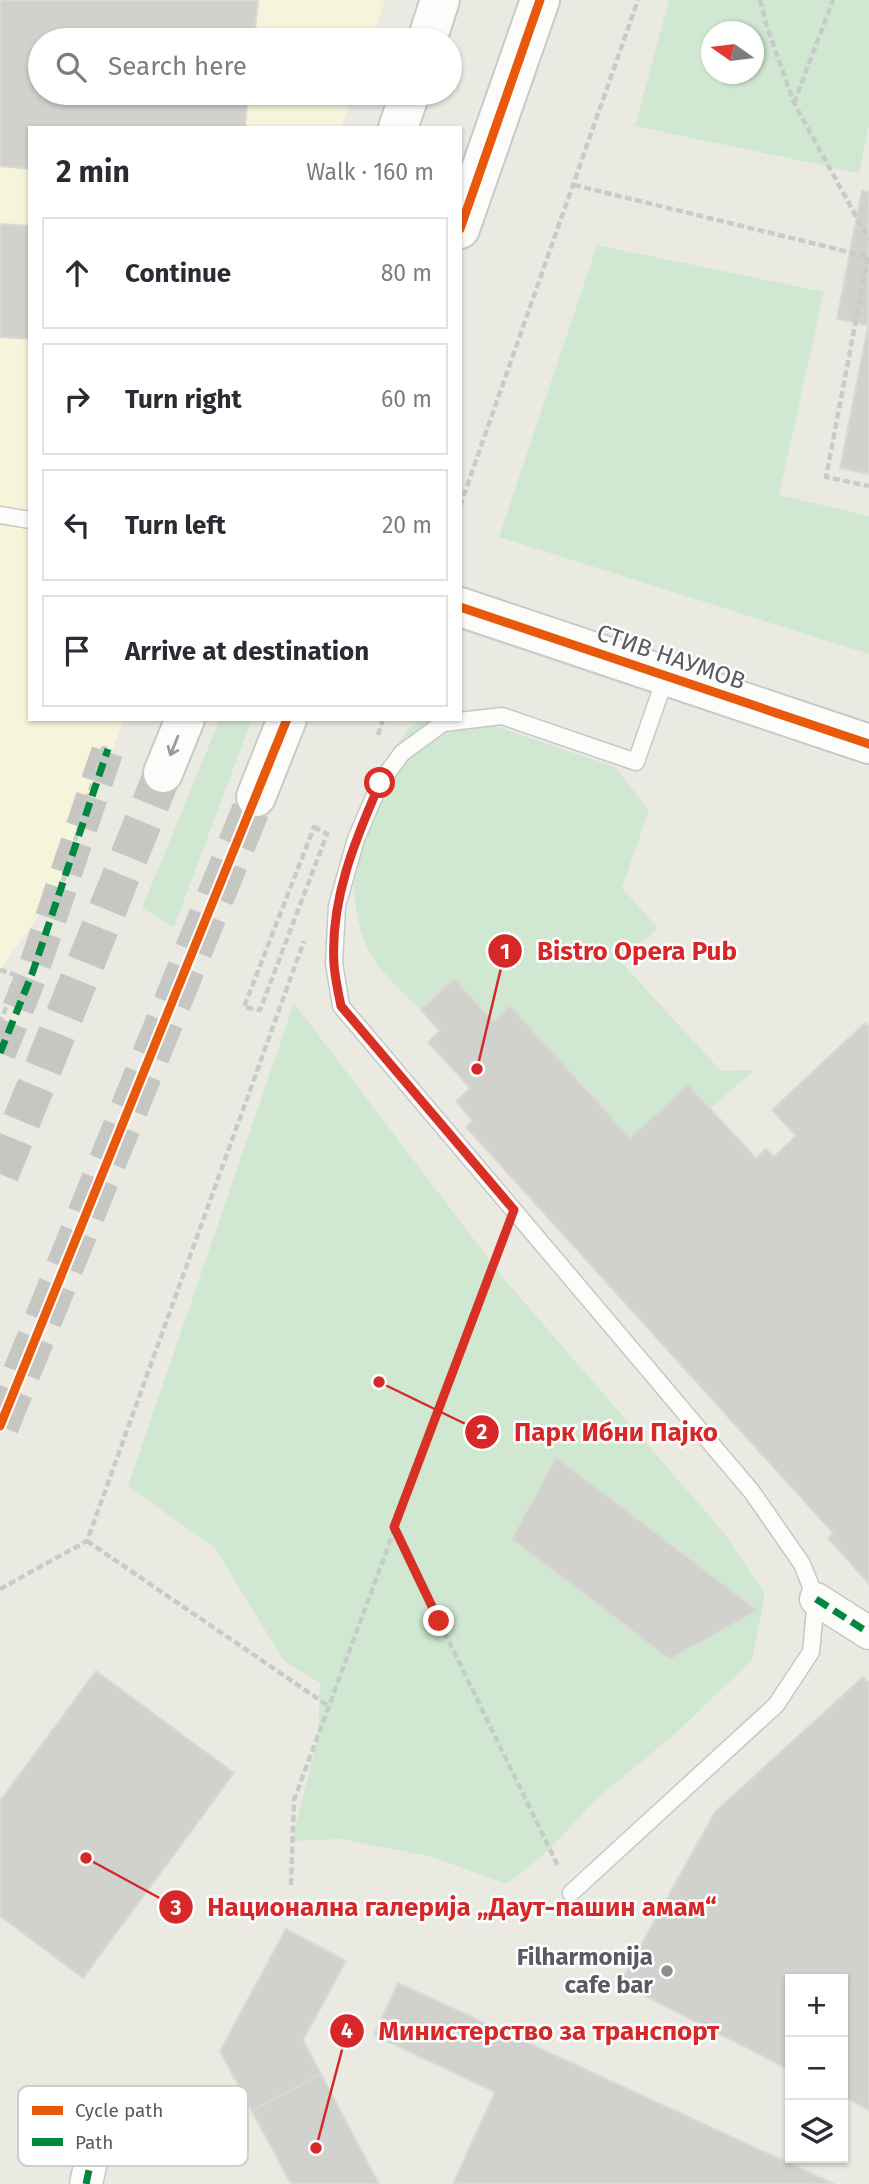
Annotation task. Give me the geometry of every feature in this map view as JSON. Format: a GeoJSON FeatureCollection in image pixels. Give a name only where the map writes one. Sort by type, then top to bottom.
{"type":"FeatureCollection","features":[{"type":"Feature","properties":{"kind":"street"},"geometry":{"type":"LineString","coordinates":[[431,28],[440,0]]}},
{"type":"Feature","properties":{"kind":"street"},"geometry":{"type":"LineString","coordinates":[[462,223],[540,0]]}},
{"type":"Feature","properties":{"kind":"street"},"geometry":{"type":"LineString","coordinates":[[399,126],[406,105]]}},
{"type":"Feature","properties":{"kind":"street","name":"СТИВ НАУМОВ"},"geometry":{"type":"LineString","coordinates":[[462,608],[869,744]]}},
{"type":"Feature","properties":{"kind":"street"},"geometry":{"type":"LineString","coordinates":[[163,773],[184,721]]}},
{"type":"Feature","properties":{"kind":"street"},"geometry":{"type":"LineString","coordinates":[[256,797],[286,721]]}},
{"type":"Feature","properties":{"kind":"street"},"geometry":{"type":"LineString","coordinates":[[816,1599],[869,1633]]}},
{"type":"Feature","properties":{"kind":"lane"},"geometry":{"type":"LineString","coordinates":[[0,515],[28,520]]}},
{"type":"Feature","properties":{"kind":"lane"},"geometry":{"type":"LineString","coordinates":[[462,721],[502,716],[636,762],[666,676]]}},
{"type":"Feature","properties":{"kind":"lane"},"geometry":{"type":"LineString","coordinates":[[460,721],[443,723],[402,753],[380,783],[356,839],[337,906],[334,963],[341,1006],[752,1492],[802,1564],[816,1599],[811,1652],[776,1705],[571,1893]]}},
{"type":"Feature","properties":{"kind":"path"},"geometry":{"type":"LineString","coordinates":[[462,500],[638,0]]}},
{"type":"Feature","properties":{"kind":"path"},"geometry":{"type":"LineString","coordinates":[[760,0],[766,27],[794,103],[869,240]]}},
{"type":"Feature","properties":{"kind":"path"},"geometry":{"type":"LineString","coordinates":[[794,103],[833,0]]}},
{"type":"Feature","properties":{"kind":"path"},"geometry":{"type":"LineString","coordinates":[[574,185],[869,257],[826,477],[869,486]]}},
{"type":"Feature","properties":{"kind":"path"},"geometry":{"type":"LineString","coordinates":[[462,476],[470,478]]}},
{"type":"Feature","properties":{"kind":"path"},"geometry":{"type":"LineString","coordinates":[[374,745],[382,721]]}},
{"type":"Feature","properties":{"kind":"path"},"geometry":{"type":"LineString","coordinates":[[63,881],[103,748],[108,750]]}},
{"type":"Feature","properties":{"kind":"path"},"geometry":{"type":"LineString","coordinates":[[314,827],[327,834],[260,1010],[244,1007],[262,964],[314,827]]}},
{"type":"Feature","properties":{"kind":"path"},"geometry":{"type":"LineString","coordinates":[[0,1589],[87,1541],[309,928]]}},
{"type":"Feature","properties":{"kind":"path"},"geometry":{"type":"LineString","coordinates":[[0,970],[18,976],[0,1023]]}},
{"type":"Feature","properties":{"kind":"path"},"geometry":{"type":"LineString","coordinates":[[291,1885],[294,1800],[514,1210]]}},
{"type":"Feature","properties":{"kind":"path"},"geometry":{"type":"LineString","coordinates":[[394,1527],[571,1893]]}},
{"type":"Feature","properties":{"kind":"path"},"geometry":{"type":"LineString","coordinates":[[87,1541],[330,1707]]}},
{"type":"Feature","properties":{"kind":"shaded area"},"geometry":{"type":"Polygon","coordinates":[[[0,0],[385,0],[375,28],[28,28],[28,105],[349,105],[342,126],[28,126],[28,721],[123,721],[63,881],[0,970],[0,0]]]}},
{"type":"Feature","properties":{"kind":"green space"},"geometry":{"type":"Polygon","coordinates":[[[669,0],[869,0],[869,125],[859,173],[635,126],[669,0]]]}},
{"type":"Feature","properties":{"kind":"green space"},"geometry":{"type":"Polygon","coordinates":[[[597,245],[824,292],[779,495],[869,516],[869,654],[499,537],[597,245]]]}},
{"type":"Feature","properties":{"kind":"green space"},"geometry":{"type":"Polygon","coordinates":[[[462,715],[615,767],[649,810],[622,888],[658,928],[621,962],[721,1071],[754,1070],[710,1109],[688,1085],[630,1138],[511,1007],[494,1022],[454,979],[421,1010],[388,978],[368,950],[360,928],[354,887],[355,871],[374,798],[384,772],[406,732],[418,721],[462,721],[462,715]]]}},
{"type":"Feature","properties":{"kind":"green space"},"geometry":{"type":"Polygon","coordinates":[[[219,721],[251,721],[174,927],[142,908],[219,721]]]}},
{"type":"Feature","properties":{"kind":"green space"},"geometry":{"type":"Polygon","coordinates":[[[294,1003],[504,1279],[724,1533],[765,1594],[752,1660],[677,1732],[595,1800],[550,1849],[507,1884],[429,1856],[341,1839],[292,1841],[318,1736],[320,1683],[284,1661],[215,1548],[128,1486],[294,1003]]]}},
{"type":"Feature","properties":{"kind":"building"},"geometry":{"type":"Polygon","coordinates":[[[0,0],[258,0],[255,28],[28,28],[28,105],[247,105],[245,126],[28,126],[28,169],[0,166],[0,0]]]}},
{"type":"Feature","properties":{"kind":"building"},"geometry":{"type":"Polygon","coordinates":[[[862,190],[869,192],[868,325],[837,319],[862,190]]]}},
{"type":"Feature","properties":{"kind":"building"},"geometry":{"type":"Polygon","coordinates":[[[0,224],[28,226],[28,339],[0,337],[0,224]]]}},
{"type":"Feature","properties":{"kind":"building"},"geometry":{"type":"Polygon","coordinates":[[[869,321],[869,474],[840,468],[869,321]]]}},
{"type":"Feature","properties":{"kind":"building"},"geometry":{"type":"Polygon","coordinates":[[[454,979],[494,1022],[510,1006],[630,1138],[688,1085],[756,1158],[766,1149],[774,1157],[796,1136],[772,1110],[865,1023],[869,1027],[869,1584],[828,1538],[833,1533],[466,1127],[473,1121],[456,1101],[470,1088],[428,1042],[440,1031],[421,1010],[454,979]]]}},
{"type":"Feature","properties":{"kind":"building"},"geometry":{"type":"Polygon","coordinates":[[[556,1458],[757,1610],[670,1659],[512,1539],[556,1458]]]}},
{"type":"Feature","properties":{"kind":"building"},"geometry":{"type":"Polygon","coordinates":[[[96,1671],[234,1773],[83,1978],[0,1916],[0,1801],[96,1671]]]}},
{"type":"Feature","properties":{"kind":"building"},"geometry":{"type":"Polygon","coordinates":[[[863,1677],[869,1683],[869,2110],[848,2099],[848,1974],[785,1974],[785,2067],[620,1983],[715,1812],[863,1677]]]}},
{"type":"Feature","properties":{"kind":"building"},"geometry":{"type":"Polygon","coordinates":[[[286,1929],[346,1961],[303,2040],[321,2074],[252,2111],[248,2104],[248,2086],[239,2086],[220,2051],[286,1929]]]}},
{"type":"Feature","properties":{"kind":"building"},"geometry":{"type":"Polygon","coordinates":[[[398,1983],[834,2184],[453,2184],[495,2092],[374,2035],[398,1983]]]}},
{"type":"Feature","properties":{"kind":"building"},"geometry":{"type":"Polygon","coordinates":[[[321,2074],[379,2184],[291,2184],[252,2111],[321,2074]]]}},
{"type":"Feature","properties":{"kind":"tunnel"},"geometry":{"type":"LineString","coordinates":[[0,1053],[32,974],[108,749]]}},
{"type":"Feature","properties":{"kind":"tunnel"},"geometry":{"type":"LineString","coordinates":[[0,1174],[163,773]]}},
{"type":"Feature","properties":{"kind":"tunnel"},"geometry":{"type":"LineString","coordinates":[[0,1426],[256,797]]}},
{"type":"Feature","properties":{"kind":"marked path"},"geometry":{"type":"LineString","coordinates":[[0,1053],[32,974],[108,749]]}},
{"type":"Feature","properties":{"kind":"marked path"},"geometry":{"type":"LineString","coordinates":[[816,1599],[869,1633]]}},
{"type":"Feature","properties":{"kind":"marked path"},"geometry":{"type":"LineString","coordinates":[[86,2184],[90,2166]]}},
{"type":"Feature","properties":{"kind":"cycle path"},"geometry":{"type":"LineString","coordinates":[[462,223],[540,0]]}},
{"type":"Feature","properties":{"kind":"cycle path"},"geometry":{"type":"LineString","coordinates":[[462,608],[869,744]]}},
{"type":"Feature","properties":{"kind":"cycle path"},"geometry":{"type":"LineString","coordinates":[[0,1426],[286,721]]}},
{"type":"Feature","properties":{"kind":"place","name":"Bistro Opera Pub"},"geometry":{"type":"Point","coordinates":[477,1069]}},
{"type":"Feature","properties":{"kind":"place","name":"Парк Ибни Пајко"},"geometry":{"type":"Point","coordinates":[379,1382]}},
{"type":"Feature","properties":{"kind":"place","name":"Национална галерија „Даут-пашин амам“"},"geometry":{"type":"Point","coordinates":[86,1858]}},
{"type":"Feature","properties":{"kind":"place","name":"Filharmonija cafe bar"},"geometry":{"type":"Point","coordinates":[667,1971]}},
{"type":"Feature","properties":{"kind":"place","name":"Министерство за транспорт"},"geometry":{"type":"Point","coordinates":[316,2148]}},
{"type":"Feature","properties":{"kind":"route"},"geometry":{"type":"LineString","coordinates":[[380,783],[356,839],[337,906],[334,963],[341,1006],[514,1210],[394,1527],[439,1621]]}}]}
